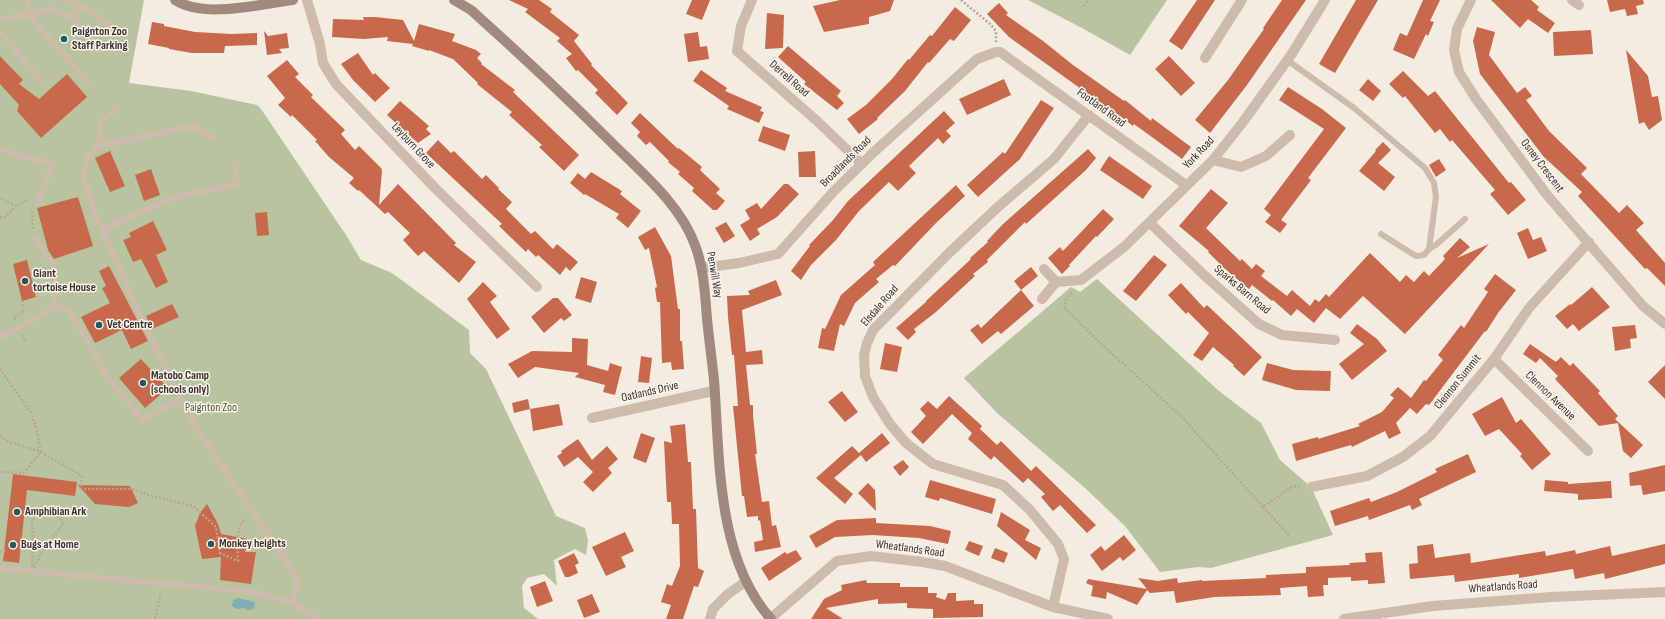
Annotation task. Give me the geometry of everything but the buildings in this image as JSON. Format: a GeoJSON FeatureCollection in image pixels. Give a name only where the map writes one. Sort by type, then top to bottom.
{"type":"FeatureCollection","features":[{"type":"Feature","properties":{"kind":"street"},"geometry":{"type":"LineString","coordinates":[[175,0],[187,6],[217,9],[293,0]]}},
{"type":"Feature","properties":{"kind":"street","name":"Leyburn Grove"},"geometry":{"type":"LineString","coordinates":[[307,0],[324,63],[336,84],[436,189],[537,287]]}},
{"type":"Feature","properties":{"kind":"street","name":"Penwill Way"},"geometry":{"type":"LineString","coordinates":[[454,0],[471,10],[531,65],[625,156],[668,201],[688,229],[696,246],[702,268],[714,382],[713,391],[717,453],[727,526],[745,582],[755,599],[771,619]]}},
{"type":"Feature","properties":{"kind":"street","name":"Derrell Road"},"geometry":{"type":"LineString","coordinates":[[752,0],[741,26],[737,51],[816,120],[862,164]]}},
{"type":"Feature","properties":{"kind":"street"},"geometry":{"type":"LineString","coordinates":[[1205,58],[1242,0]]}},
{"type":"Feature","properties":{"kind":"street","name":"York Road"},"geometry":{"type":"LineString","coordinates":[[1081,280],[1124,247],[1213,160],[1243,122],[1287,60],[1325,0]]}},
{"type":"Feature","properties":{"kind":"street","name":"Osney Crescent"},"geometry":{"type":"LineString","coordinates":[[1471,0],[1457,29],[1454,50],[1459,72],[1476,99],[1548,195],[1643,306],[1665,324]]}},
{"type":"Feature","properties":{"kind":"street","name":"Broadlands Road"},"geometry":{"type":"LineString","coordinates":[[702,268],[739,263],[778,254],[834,191],[945,86],[977,59],[998,52]]}},
{"type":"Feature","properties":{"kind":"street","name":"Footland Road"},"geometry":{"type":"LineString","coordinates":[[998,52],[1186,185]]}},
{"type":"Feature","properties":{"kind":"street","name":"Elsdale Road"},"geometry":{"type":"LineString","coordinates":[[1053,607],[1064,559],[1058,544],[1030,510],[1003,485],[933,464],[906,443],[890,424],[873,397],[866,376],[864,355],[867,342],[873,330],[977,227],[1054,158],[1089,115]]}},
{"type":"Feature","properties":{"kind":"street"},"geometry":{"type":"LineString","coordinates":[[1213,160],[1241,167],[1266,156],[1290,135]]}},
{"type":"Feature","properties":{"kind":"street","name":"Sparks Barn Road"},"geometry":{"type":"LineString","coordinates":[[1150,223],[1204,275],[1259,324],[1282,335],[1335,340]]}},
{"type":"Feature","properties":{"kind":"street","name":"Clennon Summit"},"geometry":{"type":"LineString","coordinates":[[1311,487],[1367,476],[1403,457],[1430,436],[1494,359],[1528,308],[1588,242]]}},
{"type":"Feature","properties":{"kind":"street"},"geometry":{"type":"LineString","coordinates":[[1044,268],[1056,282]]}},
{"type":"Feature","properties":{"kind":"street"},"geometry":{"type":"LineString","coordinates":[[1042,299],[1056,282],[1081,280]]}},
{"type":"Feature","properties":{"kind":"street","name":"Clennon Avenue"},"geometry":{"type":"LineString","coordinates":[[1494,359],[1588,451]]}},
{"type":"Feature","properties":{"kind":"street","name":"Oatlands Drive"},"geometry":{"type":"LineString","coordinates":[[592,418],[713,391]]}},
{"type":"Feature","properties":{"kind":"street","name":"Wheatlands Road"},"geometry":{"type":"LineString","coordinates":[[771,619],[837,561],[871,556],[945,566],[1053,607],[1108,619]]}},
{"type":"Feature","properties":{"kind":"street"},"geometry":{"type":"LineString","coordinates":[[710,619],[713,609],[728,594],[745,582]]}},
{"type":"Feature","properties":{"kind":"street","name":"Wheatlands Road"},"geometry":{"type":"LineString","coordinates":[[1344,619],[1432,606],[1551,597],[1665,592]]}},
{"type":"Feature","properties":{"kind":"lane"},"geometry":{"type":"LineString","coordinates":[[27,0],[28,15],[88,82]]}},
{"type":"Feature","properties":{"kind":"lane"},"geometry":{"type":"LineString","coordinates":[[70,0],[79,4],[108,24]]}},
{"type":"Feature","properties":{"kind":"lane"},"geometry":{"type":"LineString","coordinates":[[72,18],[79,4]]}},
{"type":"Feature","properties":{"kind":"lane"},"geometry":{"type":"LineString","coordinates":[[0,19],[28,15],[50,9],[72,18],[100,50]]}},
{"type":"Feature","properties":{"kind":"lane"},"geometry":{"type":"LineString","coordinates":[[0,32],[41,81]]}},
{"type":"Feature","properties":{"kind":"lane"},"geometry":{"type":"LineString","coordinates":[[1287,60],[1354,108],[1424,168],[1434,183],[1436,197],[1429,250]]}},
{"type":"Feature","properties":{"kind":"lane"},"geometry":{"type":"LineString","coordinates":[[99,146],[101,122],[118,106]]}},
{"type":"Feature","properties":{"kind":"lane"},"geometry":{"type":"LineString","coordinates":[[215,140],[195,126],[99,146],[87,158],[83,174],[94,212],[136,306],[180,398],[197,429],[298,579],[292,602]]}},
{"type":"Feature","properties":{"kind":"lane"},"geometry":{"type":"LineString","coordinates":[[0,148],[16,155],[53,164],[37,203]]}},
{"type":"Feature","properties":{"kind":"lane"},"geometry":{"type":"LineString","coordinates":[[102,229],[173,198],[237,184],[235,164]]}},
{"type":"Feature","properties":{"kind":"lane"},"geometry":{"type":"LineString","coordinates":[[1381,234],[1416,256],[1424,255],[1465,219]]}},
{"type":"Feature","properties":{"kind":"lane"},"geometry":{"type":"LineString","coordinates":[[0,337],[44,314],[53,307],[56,281],[54,266],[34,238]]}},
{"type":"Feature","properties":{"kind":"lane"},"geometry":{"type":"LineString","coordinates":[[53,307],[69,310],[110,381],[143,420],[180,398]]}},
{"type":"Feature","properties":{"kind":"lane"},"geometry":{"type":"LineString","coordinates":[[0,568],[253,592],[292,602],[318,619]]}},
{"type":"Feature","properties":{"kind":"path"},"geometry":{"type":"LineString","coordinates":[[961,0],[990,24],[996,31],[998,52]]}},
{"type":"Feature","properties":{"kind":"path"},"geometry":{"type":"LineString","coordinates":[[1084,6],[1088,0]]}},
{"type":"Feature","properties":{"kind":"path"},"geometry":{"type":"LineString","coordinates":[[0,198],[16,206]]}},
{"type":"Feature","properties":{"kind":"path"},"geometry":{"type":"LineString","coordinates":[[0,218],[6,217],[16,206],[27,200],[37,203],[31,212],[34,238]]}},
{"type":"Feature","properties":{"kind":"path"},"geometry":{"type":"LineString","coordinates":[[1081,280],[1066,299],[1065,308],[1098,341],[1181,416],[1289,535]]}},
{"type":"Feature","properties":{"kind":"path"},"geometry":{"type":"LineString","coordinates":[[18,328],[14,317],[24,312],[22,301]]}},
{"type":"Feature","properties":{"kind":"path"},"geometry":{"type":"LineString","coordinates":[[0,369],[31,413],[41,452]]}},
{"type":"Feature","properties":{"kind":"path"},"geometry":{"type":"LineString","coordinates":[[0,436],[10,442],[41,452],[82,476],[81,489],[132,489],[155,497],[193,506],[216,527],[220,553],[238,561],[237,537],[240,524],[253,513]]}},
{"type":"Feature","properties":{"kind":"path"},"geometry":{"type":"LineString","coordinates":[[0,472],[23,473],[41,452]]}},
{"type":"Feature","properties":{"kind":"path"},"geometry":{"type":"LineString","coordinates":[[1263,507],[1293,486],[1311,487]]}},
{"type":"Feature","properties":{"kind":"path"},"geometry":{"type":"LineString","coordinates":[[48,511],[56,513],[63,524],[43,550],[32,571],[32,519],[48,511]]}},
{"type":"Feature","properties":{"kind":"path"},"geometry":{"type":"LineString","coordinates":[[0,552],[5,551]]}},
{"type":"Feature","properties":{"kind":"path"},"geometry":{"type":"LineString","coordinates":[[155,619],[162,583]]}},
{"type":"Feature","properties":{"kind":"green space","name":"Paignton Zoo"},"geometry":{"type":"Polygon","coordinates":[[[0,0],[144,0],[129,83],[191,91],[257,105],[346,235],[361,260],[392,273],[469,330],[470,353],[486,369],[556,516],[585,528],[588,540],[586,555],[575,549],[554,560],[557,586],[544,574],[527,578],[522,586],[524,608],[538,619],[0,619],[0,0]]]}},
{"type":"Feature","properties":{"kind":"green space"},"geometry":{"type":"Polygon","coordinates":[[[1028,0],[1167,0],[1130,55],[1028,0]]]}},
{"type":"Feature","properties":{"kind":"green space"},"geometry":{"type":"Polygon","coordinates":[[[1097,279],[1219,391],[1261,423],[1280,460],[1311,487],[1333,535],[1211,568],[1198,567],[1160,572],[1125,526],[1085,488],[997,413],[964,378],[1071,287],[1080,292],[1097,279]]]}},
{"type":"Feature","properties":{"kind":"water"},"geometry":{"type":"Polygon","coordinates":[[[238,598],[255,603],[254,609],[237,609],[232,606],[233,600],[238,598]]]}},
{"type":"Feature","properties":{"kind":"place","name":"Paignton Zoo Staff Parking"},"geometry":{"type":"Point","coordinates":[64,39]}},
{"type":"Feature","properties":{"kind":"place","name":"Giant tortoise House"},"geometry":{"type":"Point","coordinates":[25,281]}},
{"type":"Feature","properties":{"kind":"place","name":"Vet Centre"},"geometry":{"type":"Point","coordinates":[99,325]}},
{"type":"Feature","properties":{"kind":"place","name":"Matobo Camp (schools only)"},"geometry":{"type":"Point","coordinates":[143,383]}},
{"type":"Feature","properties":{"kind":"place","name":"Amphibian Ark"},"geometry":{"type":"Point","coordinates":[17,512]}},
{"type":"Feature","properties":{"kind":"place","name":"Monkey heights"},"geometry":{"type":"Point","coordinates":[211,544]}},
{"type":"Feature","properties":{"kind":"place","name":"Bugs at Home"},"geometry":{"type":"Point","coordinates":[13,545]}}]}
